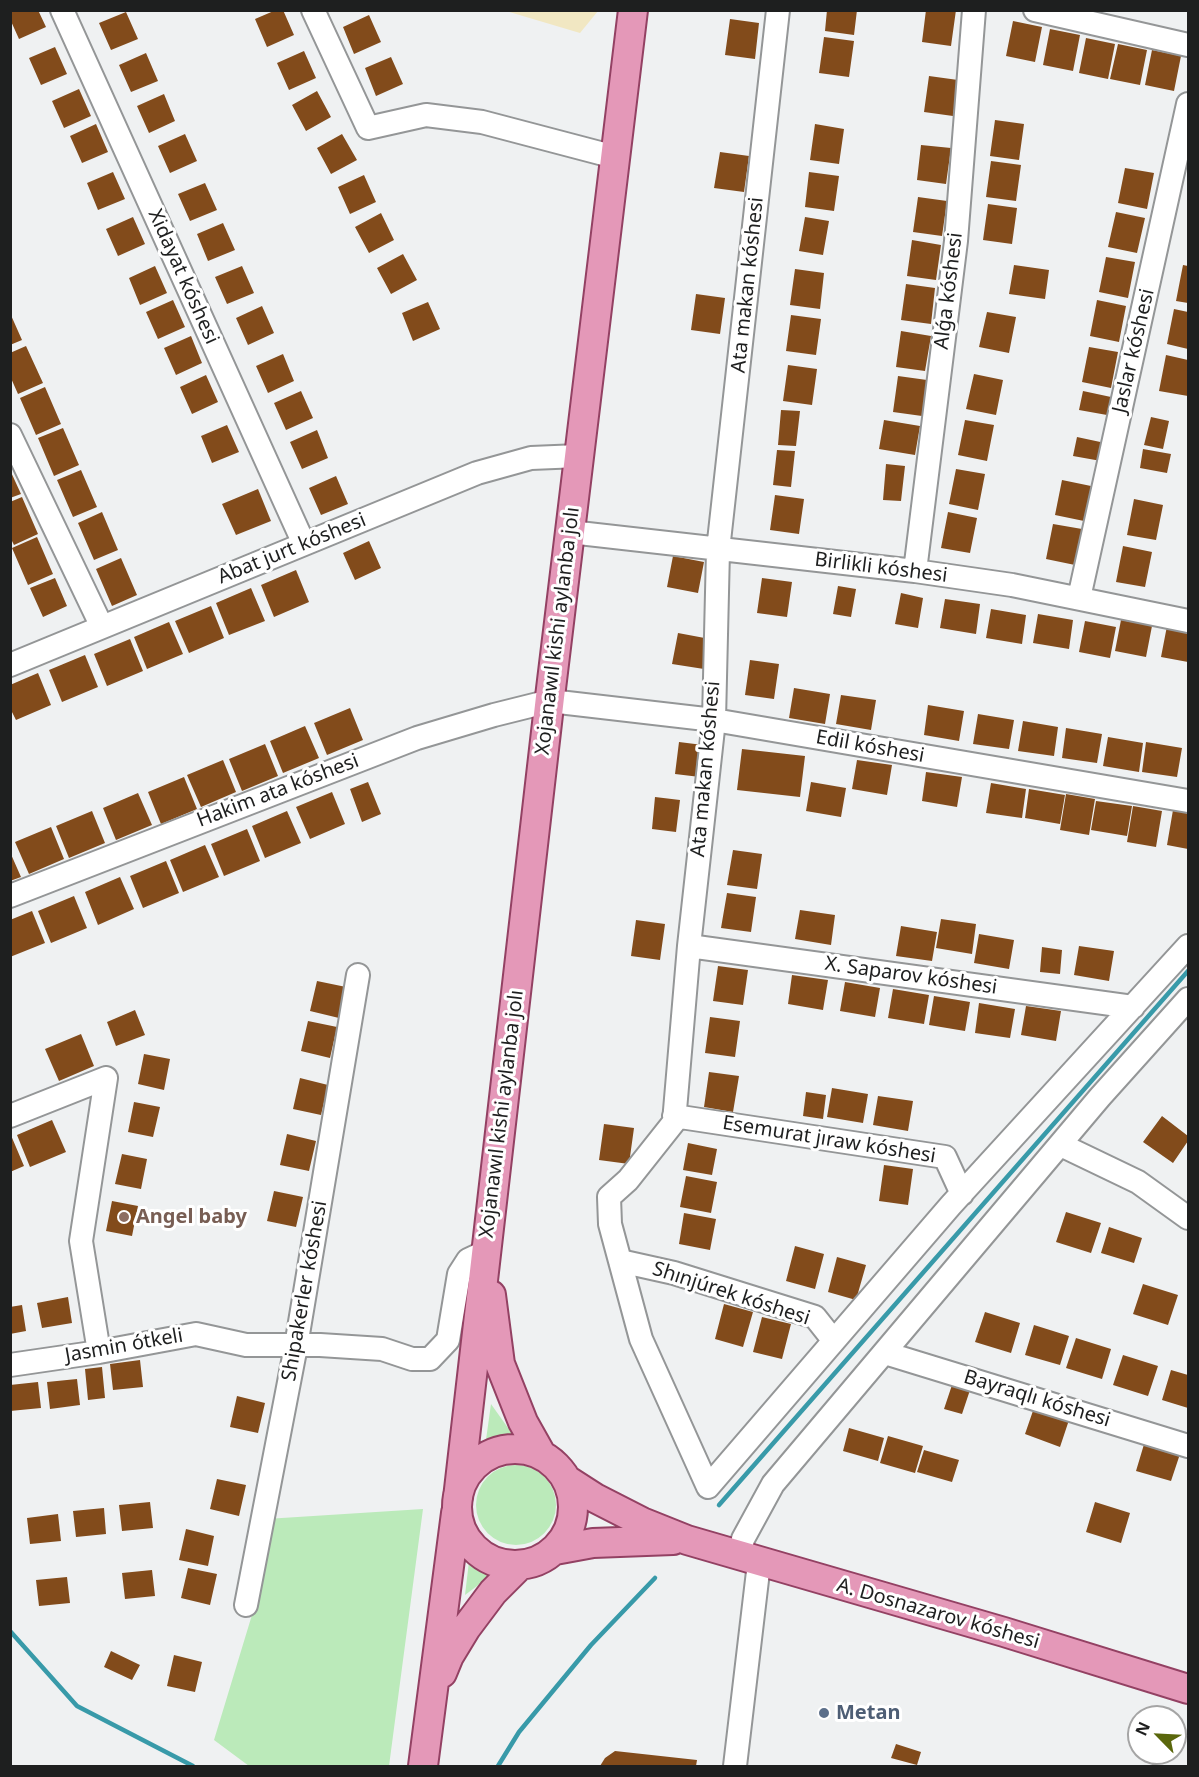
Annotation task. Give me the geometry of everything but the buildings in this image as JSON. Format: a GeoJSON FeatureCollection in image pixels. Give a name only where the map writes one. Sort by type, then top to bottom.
{"type":"FeatureCollection","features":[{"type":"Feature","properties":{"kind":"main road","name":"Xojanawıl kishi aylanba jolı"},"geometry":{"type":"LineString","coordinates":[[423,1767],[457,1503],[633,10]]}},
{"type":"Feature","properties":{"kind":"main road","name":"Xojanawıl kishi aylanba jolı"},"geometry":{"type":"LineString","coordinates":[[486,1252],[500,1364],[524,1422],[541,1454]]}},
{"type":"Feature","properties":{"kind":"main road"},"geometry":{"type":"LineString","coordinates":[[555,1550],[566,1535],[572,1517],[573,1498],[567,1480],[556,1465],[541,1454],[524,1449],[506,1449],[489,1455],[474,1466],[463,1480],[457,1503],[460,1527],[470,1544],[484,1556],[501,1563],[520,1565],[538,1560],[555,1550],[593,1544],[630,1540],[687,1540]]}},
{"type":"Feature","properties":{"kind":"main road"},"geometry":{"type":"LineString","coordinates":[[567,1480],[595,1498],[687,1540]]}},
{"type":"Feature","properties":{"kind":"main road","name":"A. Dosnazarov kóshesi"},"geometry":{"type":"LineString","coordinates":[[687,1540],[749,1560],[1004,1632],[1188,1689]]}},
{"type":"Feature","properties":{"kind":"main road","name":"Xojanawıl kishi aylanba jolı"},"geometry":{"type":"LineString","coordinates":[[432,1697],[449,1656],[466,1628],[493,1592],[520,1565]]}},
{"type":"Feature","properties":{"kind":"street","name":"Xidayat kóshesi"},"geometry":{"type":"LineString","coordinates":[[62,10],[304,544]]}},
{"type":"Feature","properties":{"kind":"street"},"geometry":{"type":"LineString","coordinates":[[313,10],[368,128],[426,115],[482,122],[615,157]]}},
{"type":"Feature","properties":{"kind":"street","name":"Ata makan kóshesi"},"geometry":{"type":"LineString","coordinates":[[778,10],[718,550],[714,720],[689,946],[674,1122],[628,1180],[609,1197],[610,1224],[641,1339],[708,1487],[834,1341]]}},
{"type":"Feature","properties":{"kind":"street","name":"Alǵa kóshesi"},"geometry":{"type":"LineString","coordinates":[[915,571],[956,241],[974,10]]}},
{"type":"Feature","properties":{"kind":"street"},"geometry":{"type":"LineString","coordinates":[[1035,10],[1188,45]]}},
{"type":"Feature","properties":{"kind":"street","name":"Jaslar kóshesi"},"geometry":{"type":"LineString","coordinates":[[1079,598],[1188,104]]}},
{"type":"Feature","properties":{"kind":"street"},"geometry":{"type":"LineString","coordinates":[[10,435],[102,627]]}},
{"type":"Feature","properties":{"kind":"street","name":"Abat jurt kóshesi"},"geometry":{"type":"LineString","coordinates":[[10,665],[477,473],[531,458],[579,456]]}},
{"type":"Feature","properties":{"kind":"street","name":"Birlikli kóshesi"},"geometry":{"type":"LineString","coordinates":[[570,532],[915,571],[1012,585],[1188,621]]}},
{"type":"Feature","properties":{"kind":"street","name":"Edil kóshesi"},"geometry":{"type":"LineString","coordinates":[[550,701],[714,720],[1188,801]]}},
{"type":"Feature","properties":{"kind":"street","name":"Hakim ata kóshesi"},"geometry":{"type":"LineString","coordinates":[[10,896],[408,741],[550,701]]}},
{"type":"Feature","properties":{"kind":"street","name":"X. Saparov kóshesi"},"geometry":{"type":"LineString","coordinates":[[689,946],[1133,1007]]}},
{"type":"Feature","properties":{"kind":"street"},"geometry":{"type":"LineString","coordinates":[[834,1341],[962,1194],[1188,946]]}},
{"type":"Feature","properties":{"kind":"street","name":"Shipakerler kóshesi"},"geometry":{"type":"LineString","coordinates":[[246,1605],[296,1346],[358,975]]}},
{"type":"Feature","properties":{"kind":"street"},"geometry":{"type":"LineString","coordinates":[[735,1767],[749,1560],[742,1539],[773,1484],[1100,1097],[1188,999]]}},
{"type":"Feature","properties":{"kind":"street"},"geometry":{"type":"LineString","coordinates":[[10,1116],[106,1078],[81,1241],[99,1352]]}},
{"type":"Feature","properties":{"kind":"street","name":"Esemurat jıraw kóshesi"},"geometry":{"type":"LineString","coordinates":[[674,1116],[945,1157],[962,1194]]}},
{"type":"Feature","properties":{"kind":"street"},"geometry":{"type":"LineString","coordinates":[[1061,1144],[1138,1182],[1188,1218]]}},
{"type":"Feature","properties":{"kind":"street","name":"Jasmin ótkeli"},"geometry":{"type":"LineString","coordinates":[[10,1365],[99,1352],[196,1334],[246,1345],[320,1345],[382,1349],[412,1359],[430,1359],[448,1340],[459,1274],[468,1260],[486,1252]]}},
{"type":"Feature","properties":{"kind":"street","name":"Shınjúrek kóshesi"},"geometry":{"type":"LineString","coordinates":[[620,1261],[674,1273],[814,1317],[834,1341]]}},
{"type":"Feature","properties":{"kind":"street","name":"Bayraqlı kóshesi"},"geometry":{"type":"LineString","coordinates":[[885,1353],[1188,1446]]}},
{"type":"Feature","properties":{"kind":"green space"},"geometry":{"type":"Polygon","coordinates":[[[491,1404],[518,1442],[501,1444],[484,1454],[491,1404]]]}},
{"type":"Feature","properties":{"kind":"green space"},"geometry":{"type":"Polygon","coordinates":[[[516,1465],[531,1468],[544,1477],[553,1490],[556,1505],[553,1520],[544,1533],[531,1542],[516,1545],[501,1542],[488,1533],[479,1520],[476,1505],[479,1490],[488,1477],[501,1468],[516,1465]]]}},
{"type":"Feature","properties":{"kind":"green space"},"geometry":{"type":"Polygon","coordinates":[[[423,1509],[389,1766],[249,1766],[214,1740],[265,1572],[266,1519],[423,1509]]]}},
{"type":"Feature","properties":{"kind":"green space"},"geometry":{"type":"Polygon","coordinates":[[[470,1553],[481,1565],[497,1571],[465,1595],[470,1553]]]}},
{"type":"Feature","properties":{"kind":"sand"},"geometry":{"type":"Polygon","coordinates":[[[506,11],[598,11],[580,33],[506,11]]]}},
{"type":"Feature","properties":{"kind":"waterway"},"geometry":{"type":"LineString","coordinates":[[719,1505],[1188,971]]}},
{"type":"Feature","properties":{"kind":"waterway"},"geometry":{"type":"LineString","coordinates":[[498,1766],[519,1732],[591,1645],[655,1578]]}},
{"type":"Feature","properties":{"kind":"waterway"},"geometry":{"type":"LineString","coordinates":[[10,1631],[77,1706],[193,1766]]}},
{"type":"Feature","properties":{"kind":"place","name":"Angel baby"},"geometry":{"type":"Point","coordinates":[124,1217]}},
{"type":"Feature","properties":{"kind":"place","name":"Metan"},"geometry":{"type":"Point","coordinates":[824,1713]}}]}
